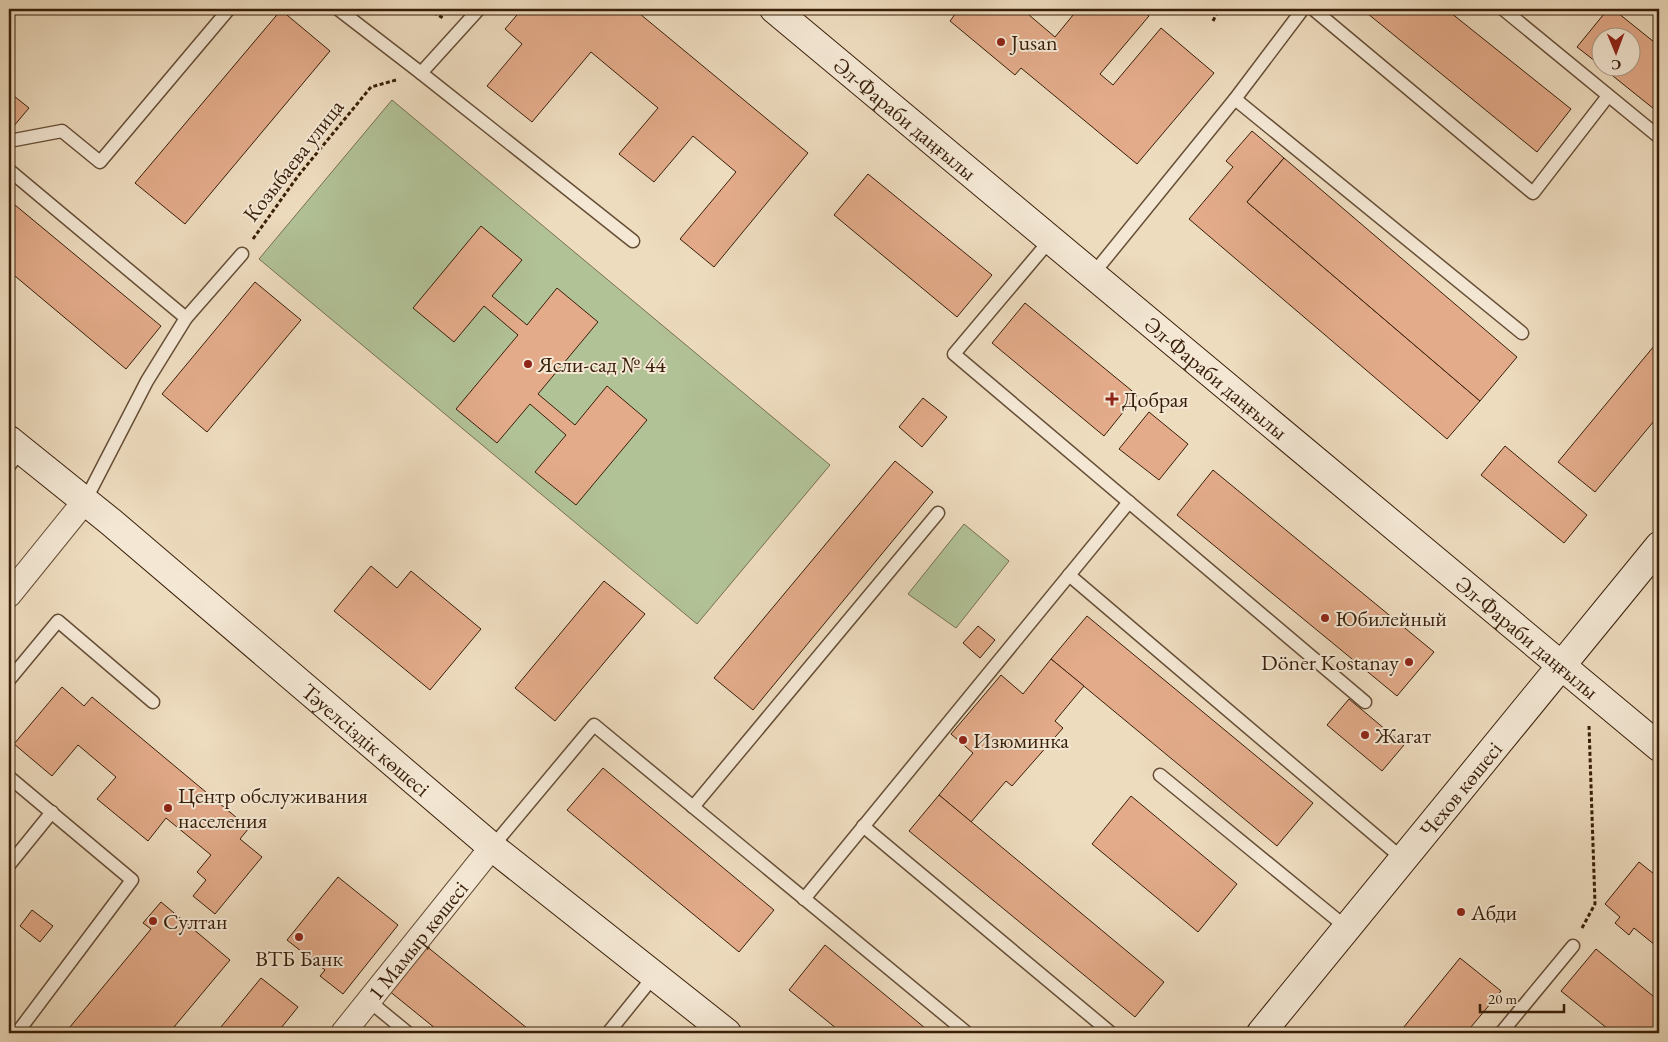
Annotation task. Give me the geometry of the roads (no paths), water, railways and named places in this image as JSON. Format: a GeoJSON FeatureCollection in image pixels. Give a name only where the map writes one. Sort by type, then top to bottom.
{"type":"FeatureCollection","features":[{"type":"Feature","properties":{"kind":"main road","name":"Әл-Фараби даңғылы"},"geometry":{"type":"LineString","coordinates":[[774,9],[1659,747]]}},
{"type":"Feature","properties":{"kind":"main road","name":"Тәуелсіздік көшесі"},"geometry":{"type":"LineString","coordinates":[[13,452],[85,501],[492,847],[727,1033]]}},
{"type":"Feature","properties":{"kind":"main road","name":"Чехов көшесі"},"geometry":{"type":"LineString","coordinates":[[1261,1033],[1659,546]]}},
{"type":"Feature","properties":{"kind":"street"},"geometry":{"type":"LineString","coordinates":[[9,595],[85,501]]}},
{"type":"Feature","properties":{"kind":"street","name":"1 Мамыр көшесі"},"geometry":{"type":"LineString","coordinates":[[343,1033],[492,847]]}},
{"type":"Feature","properties":{"kind":"lane"},"geometry":{"type":"LineString","coordinates":[[9,141],[62,131],[100,162],[229,9]]}},
{"type":"Feature","properties":{"kind":"lane"},"geometry":{"type":"LineString","coordinates":[[338,9],[421,72],[633,241]]}},
{"type":"Feature","properties":{"kind":"lane"},"geometry":{"type":"LineString","coordinates":[[421,72],[479,9]]}},
{"type":"Feature","properties":{"kind":"lane"},"geometry":{"type":"LineString","coordinates":[[1093,274],[1235,99],[1303,9]]}},
{"type":"Feature","properties":{"kind":"lane"},"geometry":{"type":"LineString","coordinates":[[1313,9],[1533,193],[1608,96]]}},
{"type":"Feature","properties":{"kind":"lane"},"geometry":{"type":"LineString","coordinates":[[1503,9],[1659,137]]}},
{"type":"Feature","properties":{"kind":"lane"},"geometry":{"type":"LineString","coordinates":[[1235,99],[1522,333]]}},
{"type":"Feature","properties":{"kind":"lane"},"geometry":{"type":"LineString","coordinates":[[9,170],[186,318]]}},
{"type":"Feature","properties":{"kind":"lane"},"geometry":{"type":"LineString","coordinates":[[1051,239],[954,354],[1365,702]]}},
{"type":"Feature","properties":{"kind":"lane"},"geometry":{"type":"LineString","coordinates":[[85,501],[147,381],[186,318],[242,254]]}},
{"type":"Feature","properties":{"kind":"lane"},"geometry":{"type":"LineString","coordinates":[[804,899],[1129,502]]}},
{"type":"Feature","properties":{"kind":"lane"},"geometry":{"type":"LineString","coordinates":[[693,807],[938,513]]}},
{"type":"Feature","properties":{"kind":"lane"},"geometry":{"type":"LineString","coordinates":[[1069,575],[1403,859]]}},
{"type":"Feature","properties":{"kind":"lane"},"geometry":{"type":"LineString","coordinates":[[9,680],[58,621],[153,702]]}},
{"type":"Feature","properties":{"kind":"lane"},"geometry":{"type":"LineString","coordinates":[[492,847],[594,724],[967,1033]]}},
{"type":"Feature","properties":{"kind":"lane"},"geometry":{"type":"LineString","coordinates":[[1160,775],[1347,928]]}},
{"type":"Feature","properties":{"kind":"lane"},"geometry":{"type":"LineString","coordinates":[[9,777],[132,880],[17,1033]]}},
{"type":"Feature","properties":{"kind":"lane"},"geometry":{"type":"LineString","coordinates":[[9,865],[52,812]]}},
{"type":"Feature","properties":{"kind":"lane"},"geometry":{"type":"LineString","coordinates":[[864,826],[1111,1033]]}},
{"type":"Feature","properties":{"kind":"lane"},"geometry":{"type":"LineString","coordinates":[[1501,1033],[1572,946]]}},
{"type":"Feature","properties":{"kind":"lane"},"geometry":{"type":"LineString","coordinates":[[608,1033],[654,976]]}},
{"type":"Feature","properties":{"kind":"lane"},"geometry":{"type":"LineString","coordinates":[[369,1001],[408,1033]]}},
{"type":"Feature","properties":{"kind":"place","name":"Jusan"},"geometry":{"type":"Point","coordinates":[1001,42]}},
{"type":"Feature","properties":{"kind":"place","name":"Ясли-сад № 44"},"geometry":{"type":"Point","coordinates":[528,364]}},
{"type":"Feature","properties":{"kind":"place","name":"Добрая"},"geometry":{"type":"Point","coordinates":[1112,399]}},
{"type":"Feature","properties":{"kind":"place","name":"Юбилейный"},"geometry":{"type":"Point","coordinates":[1325,618]}},
{"type":"Feature","properties":{"kind":"place","name":"Döner Kostanay"},"geometry":{"type":"Point","coordinates":[1409,662]}},
{"type":"Feature","properties":{"kind":"place","name":"Жагат"},"geometry":{"type":"Point","coordinates":[1365,735]}},
{"type":"Feature","properties":{"kind":"place","name":"Изюминка"},"geometry":{"type":"Point","coordinates":[963,740]}},
{"type":"Feature","properties":{"kind":"place","name":"Центр обслуживания населения"},"geometry":{"type":"Point","coordinates":[168,808]}},
{"type":"Feature","properties":{"kind":"place","name":"Абди"},"geometry":{"type":"Point","coordinates":[1461,912]}},
{"type":"Feature","properties":{"kind":"place","name":"Султан"},"geometry":{"type":"Point","coordinates":[153,921]}},
{"type":"Feature","properties":{"kind":"place","name":"ВТБ Банк"},"geometry":{"type":"Point","coordinates":[299,937]}}]}
